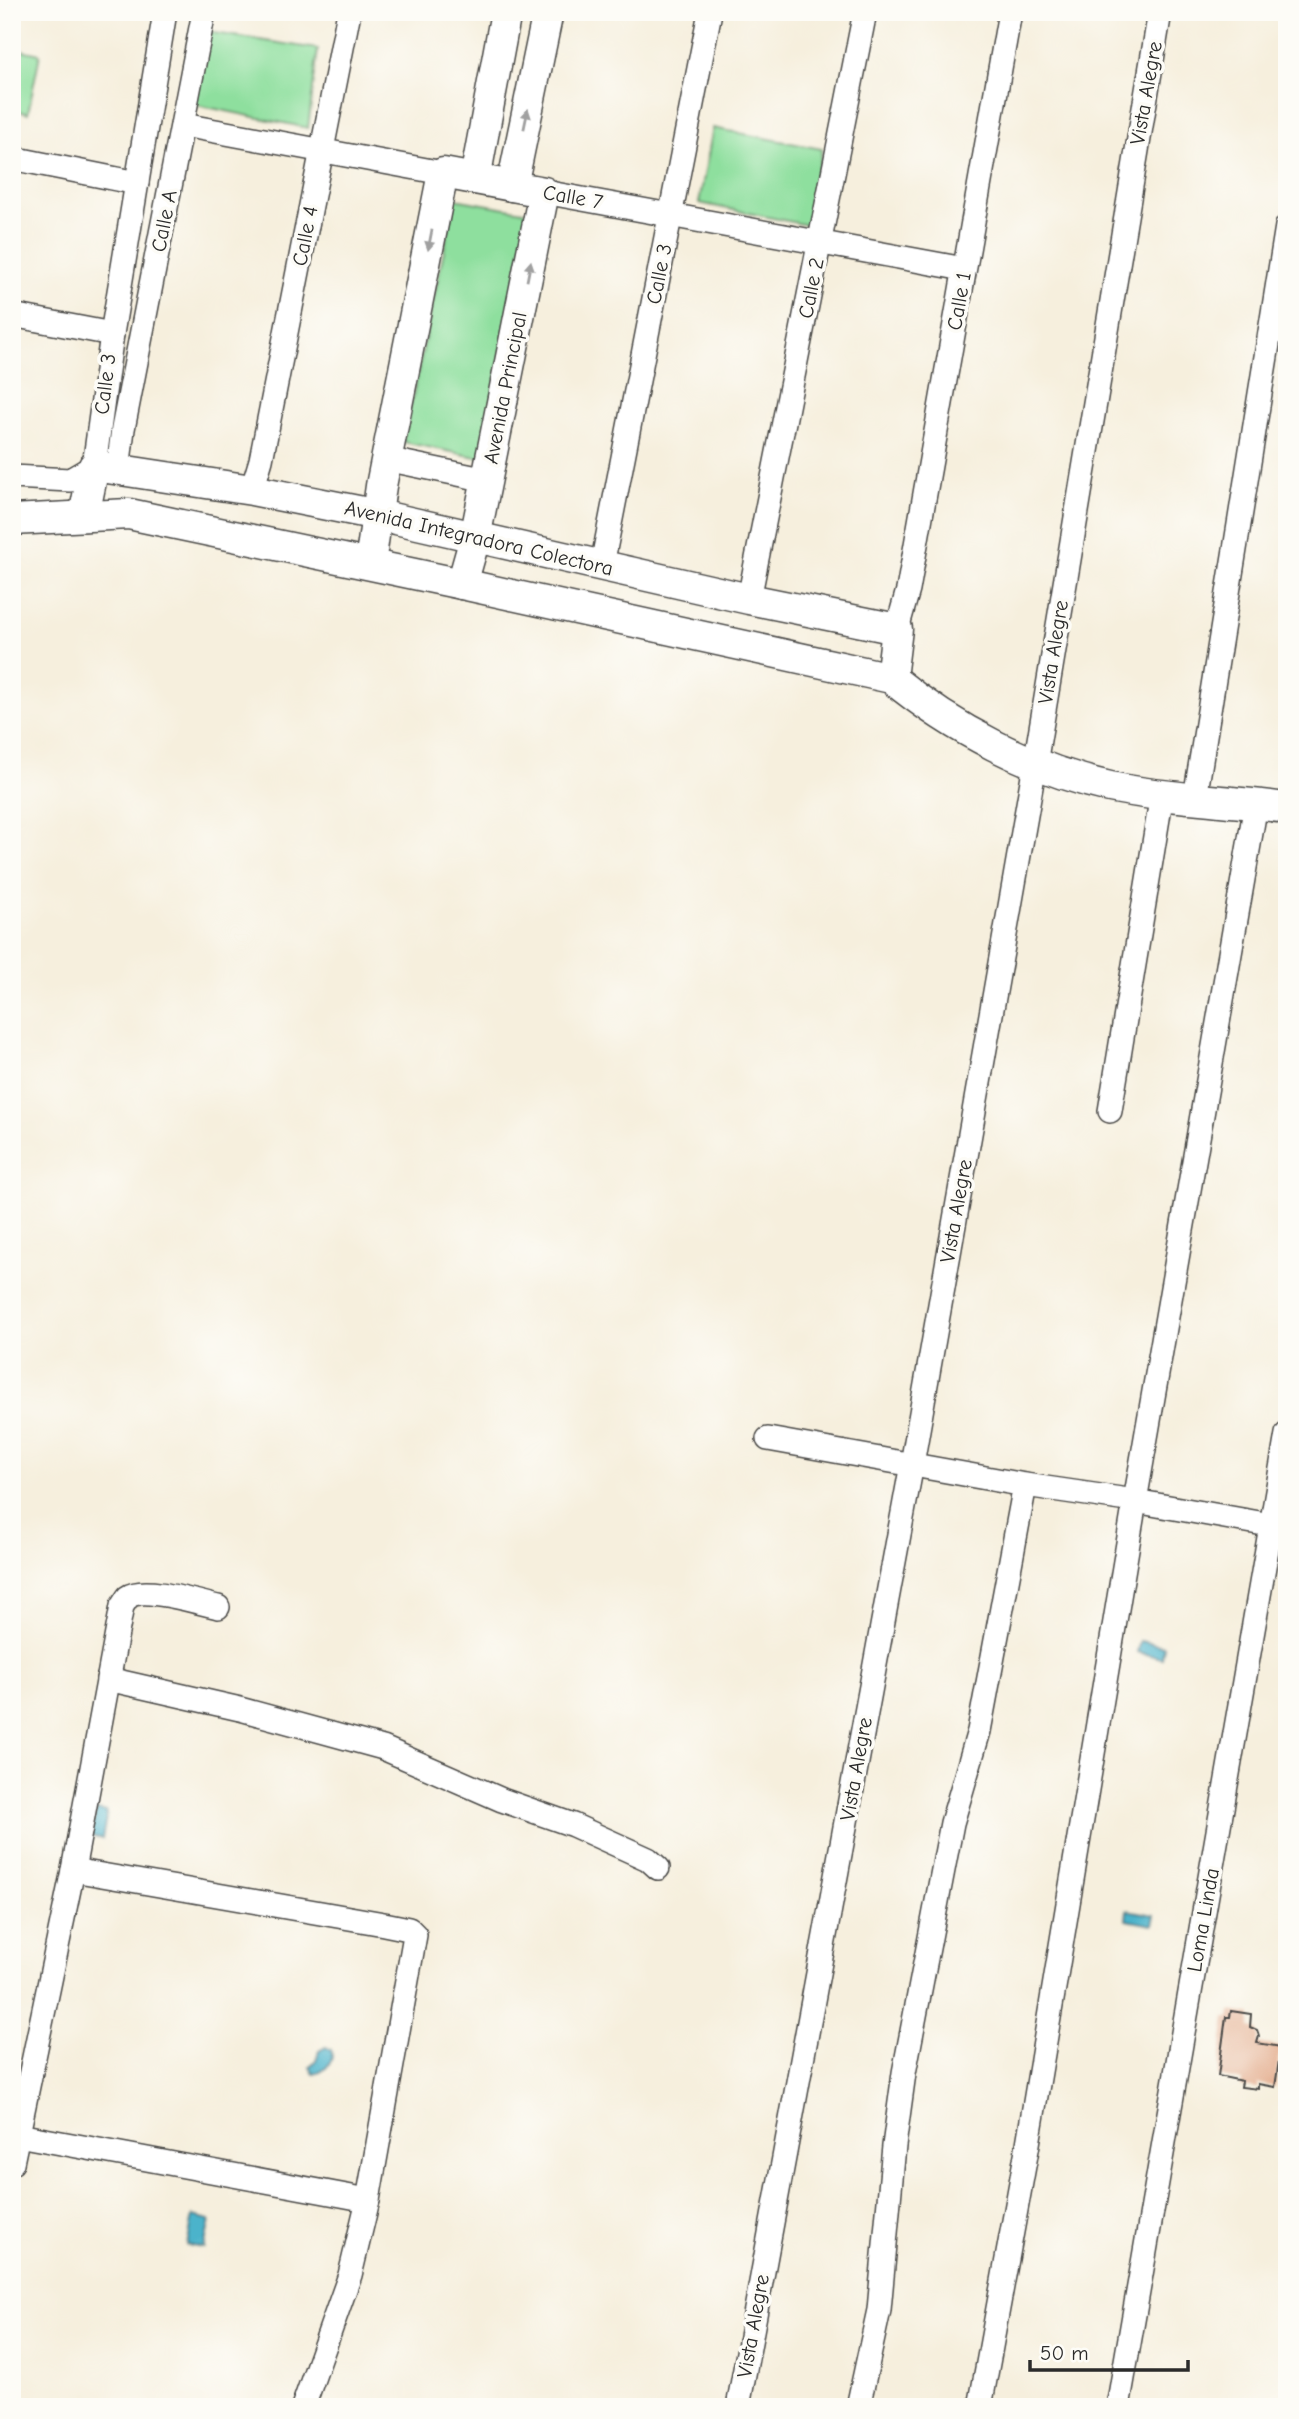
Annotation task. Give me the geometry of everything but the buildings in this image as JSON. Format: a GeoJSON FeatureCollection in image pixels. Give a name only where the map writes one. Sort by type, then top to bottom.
{"type":"FeatureCollection","features":[{"type":"Feature","properties":{"kind":"street","name":"Calle 3"},"geometry":{"type":"LineString","coordinates":[[106,468],[112,334],[165,12]]}},
{"type":"Feature","properties":{"kind":"street","name":"Calle A"},"geometry":{"type":"LineString","coordinates":[[106,468],[123,429],[204,12]]}},
{"type":"Feature","properties":{"kind":"street","name":"Calle 4"},"geometry":{"type":"LineString","coordinates":[[252,490],[261,460],[349,12]]}},
{"type":"Feature","properties":{"kind":"street"},"geometry":{"type":"LineString","coordinates":[[475,179],[506,12]]}},
{"type":"Feature","properties":{"kind":"street"},"geometry":{"type":"LineString","coordinates":[[512,186],[548,12]]}},
{"type":"Feature","properties":{"kind":"street","name":"Calle 3"},"geometry":{"type":"LineString","coordinates":[[602,565],[710,12]]}},
{"type":"Feature","properties":{"kind":"street","name":"Calle 2"},"geometry":{"type":"LineString","coordinates":[[749,600],[864,12]]}},
{"type":"Feature","properties":{"kind":"street","name":"Calle 1"},"geometry":{"type":"LineString","coordinates":[[897,629],[908,590],[1010,12]]}},
{"type":"Feature","properties":{"kind":"street","name":"Vista Alegre"},"geometry":{"type":"LineString","coordinates":[[738,2407],[912,1464],[1035,764],[1160,12]]}},
{"type":"Feature","properties":{"kind":"street","name":"Calle 7"},"geometry":{"type":"LineString","coordinates":[[183,125],[964,269]]}},
{"type":"Feature","properties":{"kind":"street"},"geometry":{"type":"LineString","coordinates":[[12,158],[137,183]]}},
{"type":"Feature","properties":{"kind":"street"},"geometry":{"type":"LineString","coordinates":[[370,564],[386,459],[443,173]]}},
{"type":"Feature","properties":{"kind":"street","name":"Avenida Principal"},"geometry":{"type":"LineString","coordinates":[[462,584],[475,538],[544,192]]}},
{"type":"Feature","properties":{"kind":"street"},"geometry":{"type":"LineString","coordinates":[[1195,798],[1287,226]]}},
{"type":"Feature","properties":{"kind":"street"},"geometry":{"type":"LineString","coordinates":[[12,315],[112,334]]}},
{"type":"Feature","properties":{"kind":"street"},"geometry":{"type":"LineString","coordinates":[[386,459],[487,480]]}},
{"type":"Feature","properties":{"kind":"street"},"geometry":{"type":"LineString","coordinates":[[12,477],[70,480],[106,468]]}},
{"type":"Feature","properties":{"kind":"street"},"geometry":{"type":"LineString","coordinates":[[84,516],[106,468]]}},
{"type":"Feature","properties":{"kind":"street","name":"Avenida Integradora Colectora"},"geometry":{"type":"LineString","coordinates":[[106,468],[252,490],[379,515],[749,600],[897,629]]}},
{"type":"Feature","properties":{"kind":"street"},"geometry":{"type":"LineString","coordinates":[[12,520],[130,514],[891,678],[963,730],[1035,764],[1111,787],[1287,808]]}},
{"type":"Feature","properties":{"kind":"street"},"geometry":{"type":"LineString","coordinates":[[891,678],[897,629]]}},
{"type":"Feature","properties":{"kind":"street"},"geometry":{"type":"LineString","coordinates":[[1110,1111],[1163,794]]}},
{"type":"Feature","properties":{"kind":"street"},"geometry":{"type":"LineString","coordinates":[[980,2407],[1026,2157],[1135,1501],[1256,804]]}},
{"type":"Feature","properties":{"kind":"street","name":"Loma Linda"},"geometry":{"type":"LineString","coordinates":[[1118,2407],[1279,1526],[1287,1434]]}},
{"type":"Feature","properties":{"kind":"street"},"geometry":{"type":"LineString","coordinates":[[768,1439],[1025,1485],[1279,1526]]}},
{"type":"Feature","properties":{"kind":"street"},"geometry":{"type":"LineString","coordinates":[[858,2407],[878,2310],[904,2073],[952,1823],[979,1731],[1025,1485]]}},
{"type":"Feature","properties":{"kind":"street"},"geometry":{"type":"LineString","coordinates":[[12,2163],[74,1870],[121,1606],[127,1597],[138,1593],[218,1607]]}},
{"type":"Feature","properties":{"kind":"street"},"geometry":{"type":"LineString","coordinates":[[108,1679],[240,1709],[383,1748],[502,1800],[573,1825],[648,1859],[658,1868]]}},
{"type":"Feature","properties":{"kind":"street"},"geometry":{"type":"LineString","coordinates":[[74,1870],[384,1924],[409,1929],[415,1935],[368,2200],[350,2275],[303,2407]]}},
{"type":"Feature","properties":{"kind":"street"},"geometry":{"type":"LineString","coordinates":[[18,2135],[368,2200]]}},
{"type":"Feature","properties":{"kind":"green space"},"geometry":{"type":"Polygon","coordinates":[[[201,31],[318,49],[308,128],[187,103],[201,31]]]}},
{"type":"Feature","properties":{"kind":"green space"},"geometry":{"type":"Polygon","coordinates":[[[12,48],[40,54],[28,113],[12,110],[12,48]]]}},
{"type":"Feature","properties":{"kind":"green space"},"geometry":{"type":"Polygon","coordinates":[[[713,128],[822,149],[807,225],[699,203],[713,128]]]}},
{"type":"Feature","properties":{"kind":"green space"},"geometry":{"type":"Polygon","coordinates":[[[455,199],[529,212],[481,458],[403,442],[455,199]]]}},
{"type":"Feature","properties":{"kind":"water"},"geometry":{"type":"Polygon","coordinates":[[[1140,1641],[1164,1646],[1162,1658],[1137,1652],[1140,1641]]]}},
{"type":"Feature","properties":{"kind":"water"},"geometry":{"type":"Polygon","coordinates":[[[96,1810],[107,1812],[102,1839],[91,1836],[96,1810]]]}},
{"type":"Feature","properties":{"kind":"water"},"geometry":{"type":"Polygon","coordinates":[[[1127,1910],[1155,1915],[1153,1925],[1126,1920],[1127,1910]]]}},
{"type":"Feature","properties":{"kind":"water"},"geometry":{"type":"Polygon","coordinates":[[[326,2047],[331,2050],[330,2062],[314,2074],[310,2067],[319,2051],[326,2047]]]}},
{"type":"Feature","properties":{"kind":"water"},"geometry":{"type":"Polygon","coordinates":[[[193,2216],[210,2220],[204,2248],[187,2245],[193,2216]]]}}]}
